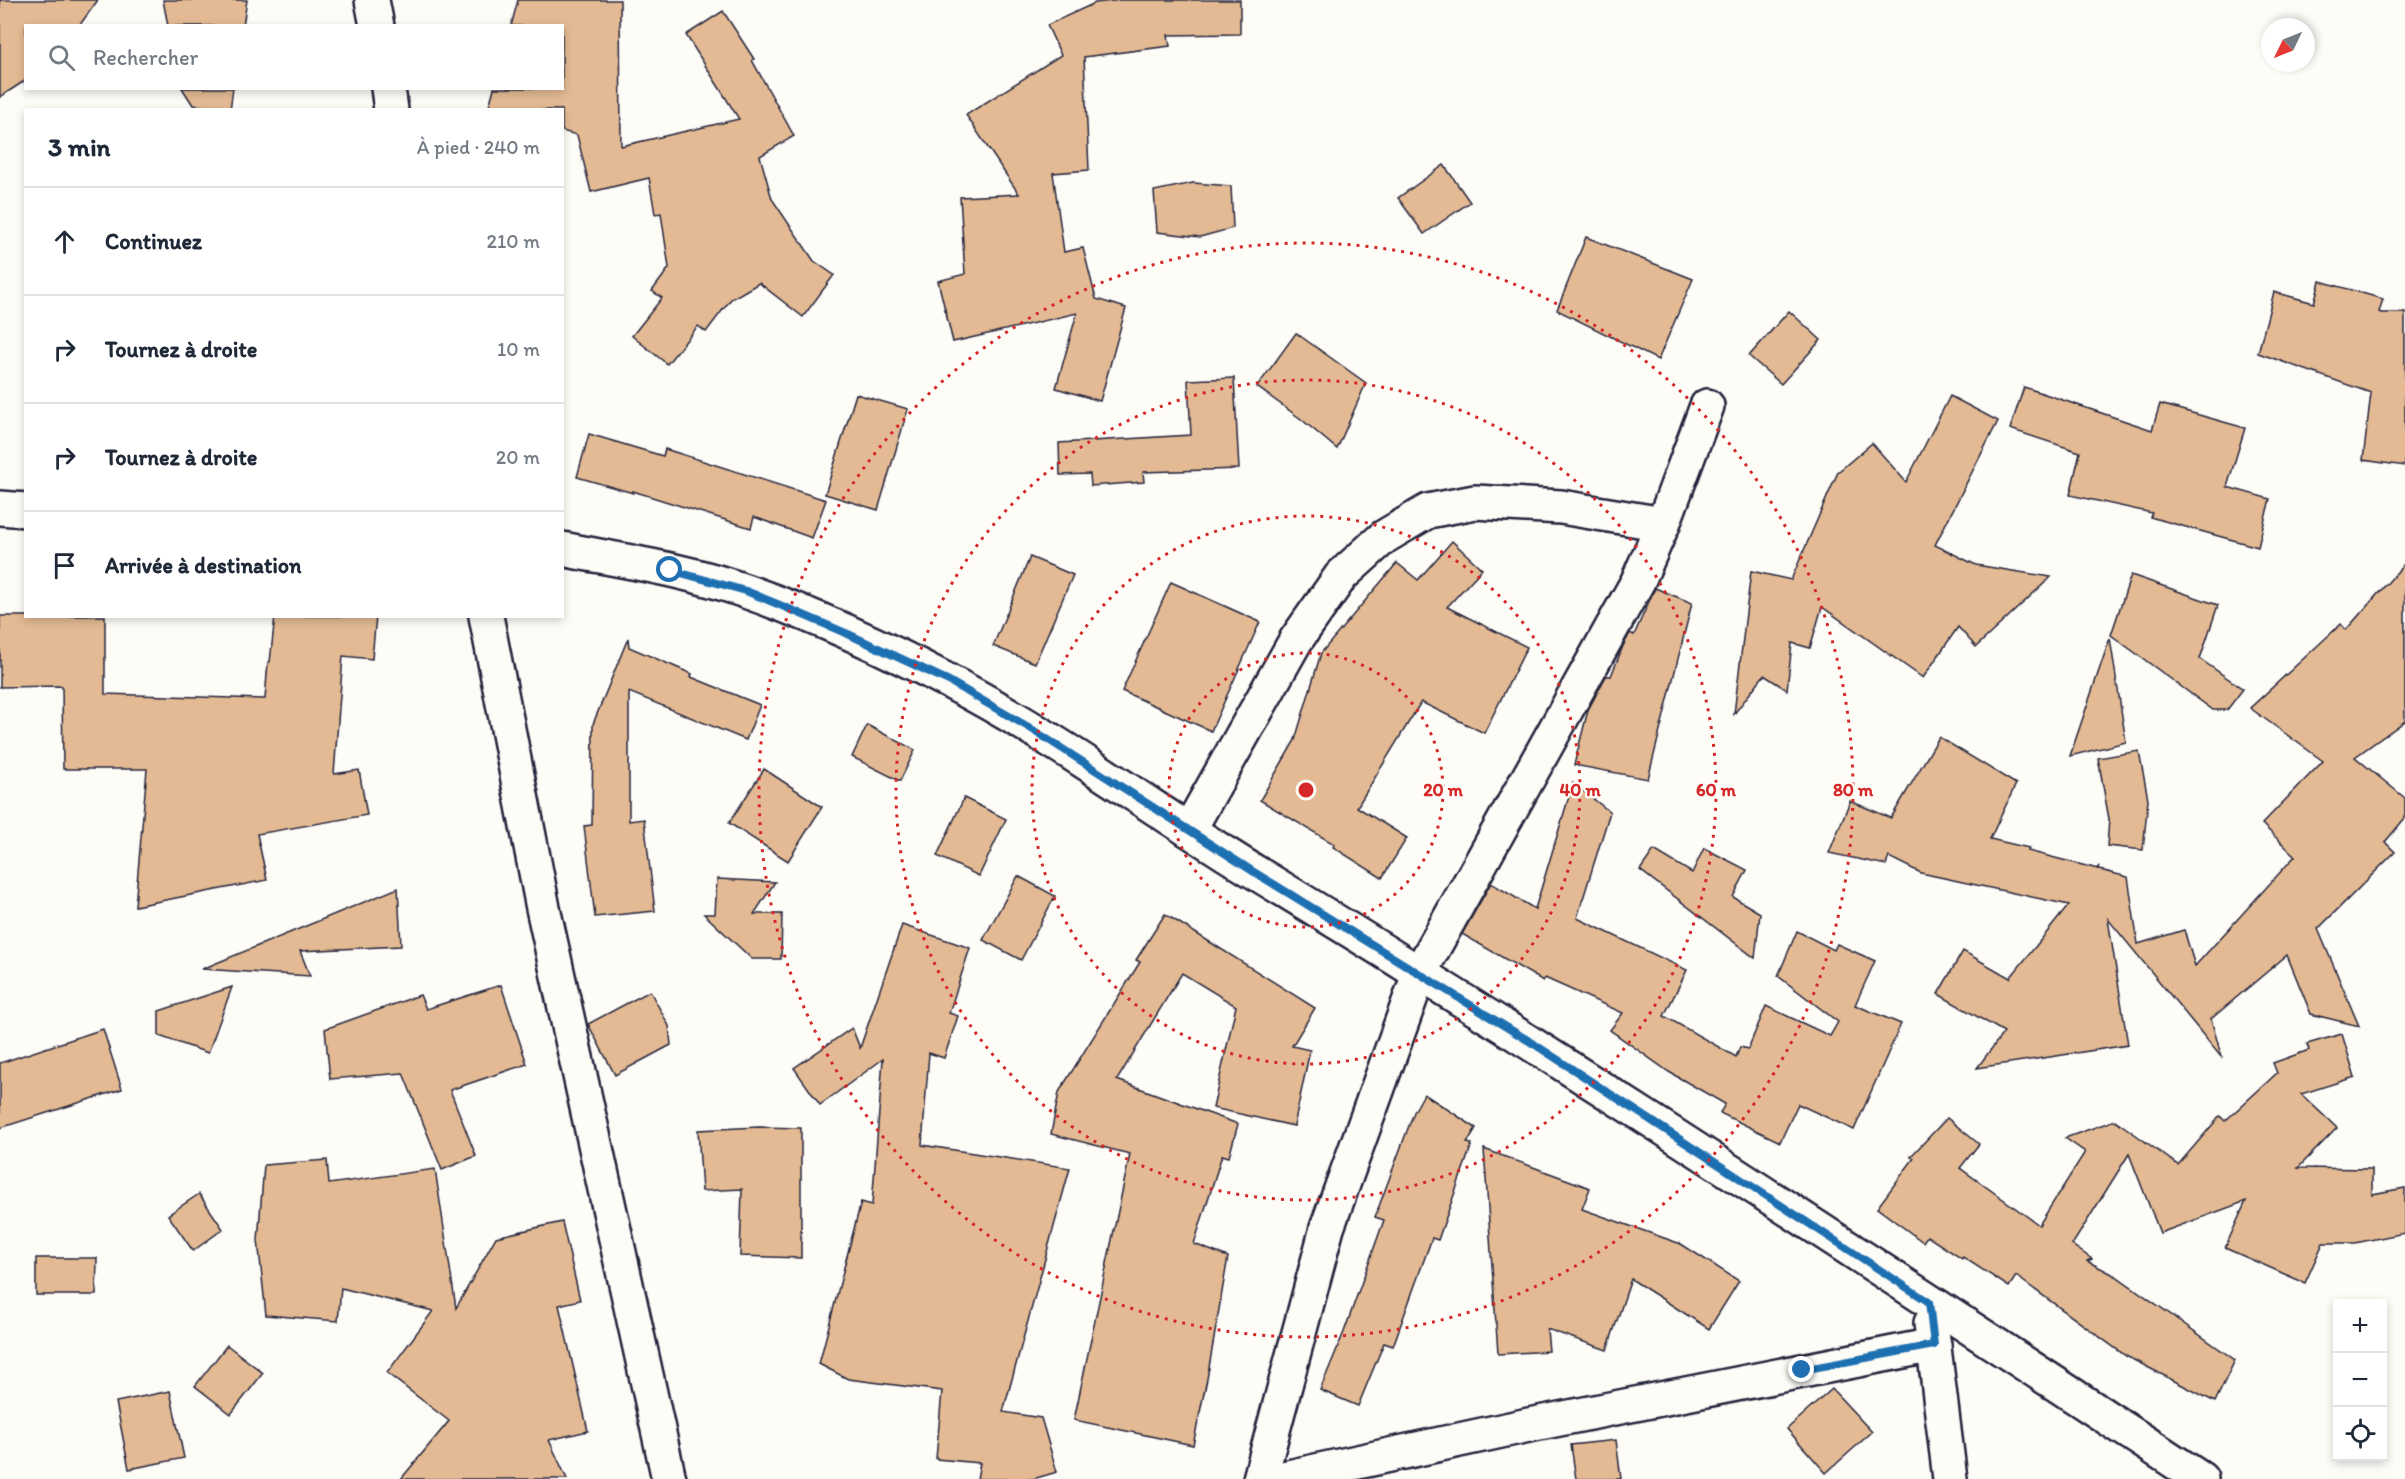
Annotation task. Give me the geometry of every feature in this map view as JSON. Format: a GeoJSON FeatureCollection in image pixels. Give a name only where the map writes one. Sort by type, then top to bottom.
{"type":"FeatureCollection","features":[{"type":"Feature","properties":{"kind":"street"},"geometry":{"type":"LineString","coordinates":[[372,0],[376,24]]}},
{"type":"Feature","properties":{"kind":"street"},"geometry":{"type":"LineString","coordinates":[[388,90],[391,108]]}},
{"type":"Feature","properties":{"kind":"street"},"geometry":{"type":"LineString","coordinates":[[1260,1479],[1327,1228],[1420,972],[1638,580],[1663,524],[1707,406]]}},
{"type":"Feature","properties":{"kind":"street"},"geometry":{"type":"LineString","coordinates":[[1189,830],[1296,640],[1341,576],[1384,537],[1428,511],[1475,502],[1561,507],[1663,524]]}},
{"type":"Feature","properties":{"kind":"street"},"geometry":{"type":"LineString","coordinates":[[0,508],[24,510]]}},
{"type":"Feature","properties":{"kind":"street"},"geometry":{"type":"LineString","coordinates":[[564,549],[651,565],[746,591],[848,634],[959,687],[1030,728],[1189,830],[1572,1068],[2201,1479]]}},
{"type":"Feature","properties":{"kind":"street"},"geometry":{"type":"LineString","coordinates":[[486,618],[545,918],[669,1479]]}},
{"type":"Feature","properties":{"kind":"street"},"geometry":{"type":"LineString","coordinates":[[1929,1302],[1950,1479]]}},
{"type":"Feature","properties":{"kind":"street"},"geometry":{"type":"LineString","coordinates":[[1279,1479],[1548,1421],[1934,1345]]}},
{"type":"Feature","properties":{"kind":"building"},"geometry":{"type":"Polygon","coordinates":[[[0,0],[98,0],[80,24],[24,24],[24,81],[0,97],[0,0]]]}},
{"type":"Feature","properties":{"kind":"building"},"geometry":{"type":"Polygon","coordinates":[[[163,0],[247,0],[243,24],[168,24],[163,0]]]}},
{"type":"Feature","properties":{"kind":"building"},"geometry":{"type":"Polygon","coordinates":[[[518,0],[620,0],[621,146],[739,119],[686,35],[723,11],[754,59],[752,60],[794,136],[760,156],[772,199],[814,261],[834,275],[803,317],[759,283],[731,299],[706,332],[698,326],[667,364],[632,336],[662,298],[652,291],[669,268],[661,213],[655,214],[649,178],[591,192],[577,135],[564,132],[564,108],[489,108],[493,90],[564,90],[564,24],[512,24],[518,0]]]}},
{"type":"Feature","properties":{"kind":"building"},"geometry":{"type":"Polygon","coordinates":[[[1121,0],[1240,0],[1240,34],[1168,35],[1170,46],[1084,57],[1089,170],[1053,173],[1064,252],[1083,248],[1096,299],[1126,308],[1100,401],[1056,388],[1077,313],[953,342],[938,281],[965,274],[960,197],[1019,194],[966,115],[1061,55],[1047,25],[1095,3],[1121,0]]]}},
{"type":"Feature","properties":{"kind":"building"},"geometry":{"type":"Polygon","coordinates":[[[183,90],[233,90],[230,108],[193,105],[183,90]]]}},
{"type":"Feature","properties":{"kind":"building"},"geometry":{"type":"Polygon","coordinates":[[[1444,165],[1470,202],[1424,234],[1398,198],[1444,165]]]}},
{"type":"Feature","properties":{"kind":"building"},"geometry":{"type":"Polygon","coordinates":[[[1193,183],[1231,186],[1233,228],[1200,237],[1157,232],[1154,191],[1193,183]]]}},
{"type":"Feature","properties":{"kind":"building"},"geometry":{"type":"Polygon","coordinates":[[[1586,237],[1693,279],[1658,360],[1557,310],[1586,237]]]}},
{"type":"Feature","properties":{"kind":"building"},"geometry":{"type":"Polygon","coordinates":[[[2320,281],[2383,299],[2379,312],[2381,313],[2405,313],[2405,466],[2363,460],[2371,393],[2258,353],[2274,292],[2314,303],[2320,281]]]}},
{"type":"Feature","properties":{"kind":"building"},"geometry":{"type":"Polygon","coordinates":[[[1789,311],[1821,340],[1781,384],[1749,356],[1789,311]]]}},
{"type":"Feature","properties":{"kind":"building"},"geometry":{"type":"Polygon","coordinates":[[[1296,333],[1366,383],[1337,449],[1257,387],[1296,333]]]}},
{"type":"Feature","properties":{"kind":"building"},"geometry":{"type":"Polygon","coordinates":[[[1234,378],[1239,469],[1143,472],[1144,482],[1091,486],[1090,474],[1060,475],[1059,443],[1191,435],[1188,380],[1234,378]]]}},
{"type":"Feature","properties":{"kind":"building"},"geometry":{"type":"Polygon","coordinates":[[[2024,387],[2152,430],[2160,404],[2245,428],[2227,487],[2270,499],[2258,547],[2150,517],[2152,513],[2070,495],[2080,452],[2010,429],[2024,387]]]}},
{"type":"Feature","properties":{"kind":"building"},"geometry":{"type":"Polygon","coordinates":[[[856,394],[908,409],[878,510],[825,494],[856,394]]]}},
{"type":"Feature","properties":{"kind":"building"},"geometry":{"type":"Polygon","coordinates":[[[1950,396],[1998,421],[1935,545],[1976,565],[2051,577],[1976,647],[1958,627],[1923,678],[1822,607],[1810,648],[1792,643],[1787,690],[1764,675],[1734,714],[1751,571],[1791,580],[1838,472],[1872,443],[1906,482],[1950,396]]]}},
{"type":"Feature","properties":{"kind":"building"},"geometry":{"type":"Polygon","coordinates":[[[589,434],[663,456],[665,449],[826,500],[812,538],[754,517],[751,528],[633,491],[633,493],[577,477],[589,434]]]}},
{"type":"Feature","properties":{"kind":"building"},"geometry":{"type":"Polygon","coordinates":[[[1452,541],[1482,569],[1447,607],[1527,647],[1484,733],[1421,702],[1357,807],[1407,838],[1382,878],[1333,847],[1334,844],[1260,800],[1295,740],[1321,653],[1397,563],[1418,580],[1452,541]]]}},
{"type":"Feature","properties":{"kind":"building"},"geometry":{"type":"Polygon","coordinates":[[[1030,557],[1073,575],[1035,663],[993,646],[1030,557]]]}},
{"type":"Feature","properties":{"kind":"building"},"geometry":{"type":"Polygon","coordinates":[[[2405,563],[2405,721],[2355,757],[2405,798],[2405,818],[2385,842],[2395,852],[2318,929],[2359,1026],[2311,1014],[2287,955],[2211,1019],[2222,1058],[2108,919],[2128,1045],[1977,1068],[2004,1032],[1938,994],[1963,951],[2010,978],[2069,905],[1921,873],[1889,857],[1886,865],[1829,853],[1850,801],[1891,818],[1939,737],[2016,784],[1990,839],[2098,869],[2099,867],[2100,870],[2128,877],[2138,944],[2184,930],[2195,966],[2295,856],[2262,824],[2323,761],[2250,708],[2341,624],[2346,630],[2405,563]]]}},
{"type":"Feature","properties":{"kind":"building"},"geometry":{"type":"Polygon","coordinates":[[[2131,575],[2218,605],[2200,659],[2243,689],[2227,710],[2213,710],[2111,635],[2131,575]]]}},
{"type":"Feature","properties":{"kind":"building"},"geometry":{"type":"Polygon","coordinates":[[[1171,582],[1260,622],[1211,731],[1122,691],[1171,582]]]}},
{"type":"Feature","properties":{"kind":"building"},"geometry":{"type":"Polygon","coordinates":[[[1655,588],[1692,603],[1648,779],[1574,765],[1588,710],[1606,676],[1611,676],[1630,633],[1634,635],[1655,588]]]}},
{"type":"Feature","properties":{"kind":"building"},"geometry":{"type":"Polygon","coordinates":[[[0,616],[105,618],[105,694],[265,699],[275,618],[376,618],[372,659],[343,656],[334,774],[359,770],[367,815],[257,834],[267,880],[135,906],[147,769],[63,769],[62,686],[0,687],[0,616]]]}},
{"type":"Feature","properties":{"kind":"building"},"geometry":{"type":"Polygon","coordinates":[[[628,638],[629,647],[692,674],[691,677],[760,705],[746,740],[629,692],[629,821],[644,819],[655,911],[595,917],[584,826],[592,825],[593,724],[628,638]]]}},
{"type":"Feature","properties":{"kind":"building"},"geometry":{"type":"Polygon","coordinates":[[[2110,638],[2126,742],[2070,756],[2110,638]]]}},
{"type":"Feature","properties":{"kind":"building"},"geometry":{"type":"Polygon","coordinates":[[[867,725],[915,750],[900,781],[852,757],[867,725]]]}},
{"type":"Feature","properties":{"kind":"building"},"geometry":{"type":"Polygon","coordinates":[[[2139,751],[2148,799],[2143,850],[2107,846],[2109,819],[2098,758],[2139,751]]]}},
{"type":"Feature","properties":{"kind":"building"},"geometry":{"type":"Polygon","coordinates":[[[764,769],[822,807],[788,861],[729,823],[764,769]]]}},
{"type":"Feature","properties":{"kind":"building"},"geometry":{"type":"Polygon","coordinates":[[[1573,783],[1610,812],[1577,918],[1687,970],[1664,1016],[1736,1057],[1740,1047],[1748,1049],[1766,1006],[1830,1036],[1838,1022],[1778,976],[1797,931],[1834,950],[1837,944],[1875,961],[1855,1005],[1901,1024],[1854,1130],[1798,1104],[1780,1142],[1720,1113],[1725,1104],[1669,1072],[1610,1030],[1623,1013],[1545,978],[1543,981],[1462,934],[1491,883],[1535,909],[1573,783]]]}},
{"type":"Feature","properties":{"kind":"building"},"geometry":{"type":"Polygon","coordinates":[[[964,798],[1006,819],[979,876],[937,856],[964,798]]]}},
{"type":"Feature","properties":{"kind":"building"},"geometry":{"type":"Polygon","coordinates":[[[1704,848],[1747,870],[1733,897],[1760,913],[1755,958],[1640,870],[1654,850],[1692,873],[1704,848]]]}},
{"type":"Feature","properties":{"kind":"building"},"geometry":{"type":"Polygon","coordinates":[[[1018,876],[1055,896],[1021,960],[983,940],[1018,876]]]}},
{"type":"Feature","properties":{"kind":"building"},"geometry":{"type":"Polygon","coordinates":[[[717,879],[775,882],[754,914],[782,914],[781,959],[752,959],[704,914],[715,914],[717,879]]]}},
{"type":"Feature","properties":{"kind":"building"},"geometry":{"type":"Polygon","coordinates":[[[398,888],[401,946],[300,951],[310,976],[202,969],[398,888]]]}},
{"type":"Feature","properties":{"kind":"building"},"geometry":{"type":"Polygon","coordinates":[[[1165,914],[1315,1008],[1292,1046],[1310,1050],[1294,1126],[1213,1108],[1236,1006],[1182,973],[1117,1080],[1238,1124],[1229,1157],[1222,1155],[1194,1244],[1228,1257],[1193,1445],[1074,1420],[1130,1154],[1051,1134],[1059,1092],[1140,962],[1136,960],[1165,914]]]}},
{"type":"Feature","properties":{"kind":"building"},"geometry":{"type":"Polygon","coordinates":[[[902,925],[970,948],[949,1013],[958,1016],[944,1058],[929,1053],[922,1145],[1070,1168],[1003,1412],[1041,1418],[1057,1472],[1033,1479],[977,1479],[980,1463],[936,1459],[942,1391],[848,1379],[819,1364],[861,1202],[872,1205],[883,1059],[820,1105],[794,1068],[852,1028],[860,1048],[902,925]]]}},
{"type":"Feature","properties":{"kind":"building"},"geometry":{"type":"Polygon","coordinates":[[[501,985],[527,1064],[450,1090],[476,1156],[442,1170],[403,1073],[330,1079],[325,1029],[420,995],[426,1009],[501,985]]]}},
{"type":"Feature","properties":{"kind":"building"},"geometry":{"type":"Polygon","coordinates":[[[232,987],[208,1053],[159,1036],[159,1011],[232,987]]]}},
{"type":"Feature","properties":{"kind":"building"},"geometry":{"type":"Polygon","coordinates":[[[650,991],[669,1026],[671,1045],[615,1075],[588,1024],[650,991]]]}},
{"type":"Feature","properties":{"kind":"building"},"geometry":{"type":"Polygon","coordinates":[[[103,1029],[122,1089],[0,1128],[0,1063],[103,1029]]]}},
{"type":"Feature","properties":{"kind":"building"},"geometry":{"type":"Polygon","coordinates":[[[2342,1034],[2355,1077],[2301,1094],[2337,1128],[2298,1168],[2372,1169],[2372,1194],[2405,1188],[2405,1233],[2355,1243],[2323,1243],[2305,1283],[2225,1248],[2246,1201],[2160,1233],[2129,1154],[2072,1245],[2092,1259],[2087,1261],[2116,1276],[2235,1360],[2215,1402],[2126,1356],[2016,1276],[2009,1287],[1927,1236],[1923,1242],[1877,1208],[1914,1158],[1911,1156],[1947,1118],[1979,1144],[1960,1168],[2039,1225],[2085,1152],[2065,1138],[2115,1120],[2178,1165],[2220,1116],[2225,1121],[2277,1073],[2273,1063],[2309,1050],[2307,1044],[2342,1034]]]}},
{"type":"Feature","properties":{"kind":"building"},"geometry":{"type":"Polygon","coordinates":[[[1424,1094],[1476,1128],[1467,1143],[1472,1144],[1438,1240],[1432,1238],[1393,1346],[1384,1343],[1358,1406],[1320,1390],[1344,1332],[1384,1220],[1375,1217],[1414,1112],[1424,1094]]]}},
{"type":"Feature","properties":{"kind":"building"},"geometry":{"type":"Polygon","coordinates":[[[759,1127],[801,1128],[801,1258],[740,1256],[742,1189],[702,1191],[698,1130],[759,1127]]]}},
{"type":"Feature","properties":{"kind":"building"},"geometry":{"type":"Polygon","coordinates":[[[1484,1149],[1590,1188],[1582,1209],[1681,1244],[1739,1281],[1709,1329],[1631,1279],[1607,1350],[1547,1329],[1549,1351],[1498,1354],[1484,1149]]]}},
{"type":"Feature","properties":{"kind":"building"},"geometry":{"type":"Polygon","coordinates":[[[327,1160],[329,1184],[435,1169],[456,1308],[496,1237],[562,1222],[580,1300],[559,1305],[588,1431],[549,1440],[567,1479],[401,1479],[449,1421],[387,1373],[433,1311],[341,1288],[338,1321],[266,1315],[258,1240],[264,1165],[327,1160]]]}},
{"type":"Feature","properties":{"kind":"building"},"geometry":{"type":"Polygon","coordinates":[[[199,1194],[223,1229],[193,1251],[168,1215],[199,1194]]]}},
{"type":"Feature","properties":{"kind":"building"},"geometry":{"type":"Polygon","coordinates":[[[36,1258],[97,1258],[96,1295],[36,1295],[36,1258]]]}},
{"type":"Feature","properties":{"kind":"building"},"geometry":{"type":"Polygon","coordinates":[[[227,1345],[263,1373],[231,1414],[195,1386],[227,1345]]]}},
{"type":"Feature","properties":{"kind":"building"},"geometry":{"type":"Polygon","coordinates":[[[1832,1389],[1872,1432],[1826,1473],[1787,1429],[1832,1389]]]}},
{"type":"Feature","properties":{"kind":"building"},"geometry":{"type":"Polygon","coordinates":[[[170,1391],[184,1458],[129,1469],[116,1402],[170,1391]]]}},
{"type":"Feature","properties":{"kind":"building"},"geometry":{"type":"Polygon","coordinates":[[[1616,1440],[1621,1479],[1576,1479],[1571,1445],[1616,1440]]]}},
{"type":"Feature","properties":{"kind":"route"},"geometry":{"type":"LineString","coordinates":[[670,570],[746,591],[848,634],[949,681],[1030,728],[1254,872],[1420,972],[1592,1081],[1929,1302],[1934,1345],[1802,1370]]}}]}
